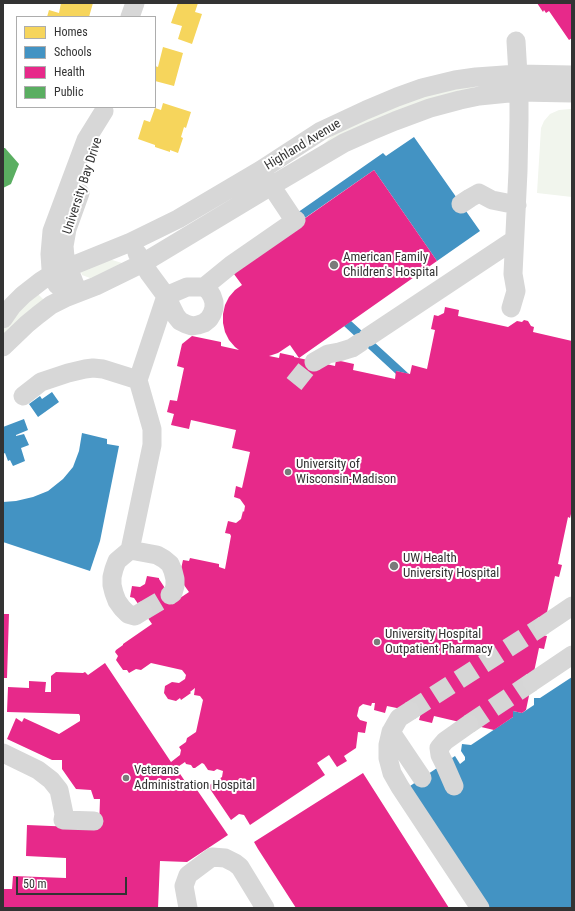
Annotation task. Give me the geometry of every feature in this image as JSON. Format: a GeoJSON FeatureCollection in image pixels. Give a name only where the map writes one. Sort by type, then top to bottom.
{"type":"FeatureCollection","features":[{"type":"Feature","properties":{"kind":"street"},"geometry":{"type":"LineString","coordinates":[[130,16],[135,3]]}},
{"type":"Feature","properties":{"kind":"street"},"geometry":{"type":"LineString","coordinates":[[511,308],[516,291],[513,274],[519,127],[519,83],[516,41]]}},
{"type":"Feature","properties":{"kind":"street","name":"Highland Avenue"},"geometry":{"type":"LineString","coordinates":[[519,83],[572,75]]}},
{"type":"Feature","properties":{"kind":"street","name":"Highland Avenue"},"geometry":{"type":"LineString","coordinates":[[71,296],[143,263],[266,178],[312,137],[328,127],[397,97],[422,88],[455,80],[476,77],[572,93]]}},
{"type":"Feature","properties":{"kind":"street","name":"University Bay Drive"},"geometry":{"type":"LineString","coordinates":[[71,296],[58,288],[65,250],[64,246],[72,215],[101,131],[104,109]]}},
{"type":"Feature","properties":{"kind":"street"},"geometry":{"type":"LineString","coordinates":[[166,296],[187,288],[204,287],[231,265],[294,219],[266,178]]}},
{"type":"Feature","properties":{"kind":"street","name":"Highland Avenue"},"geometry":{"type":"LineString","coordinates":[[60,271],[131,242],[266,178]]}},
{"type":"Feature","properties":{"kind":"street"},"geometry":{"type":"LineString","coordinates":[[461,204],[480,193],[492,200],[516,206]]}},
{"type":"Feature","properties":{"kind":"street"},"geometry":{"type":"LineString","coordinates":[[314,362],[328,354],[352,348],[514,240]]}},
{"type":"Feature","properties":{"kind":"street"},"geometry":{"type":"LineString","coordinates":[[131,242],[149,273],[166,296],[180,321],[192,326],[204,323],[209,319],[214,308],[214,302],[209,291],[204,287]]}},
{"type":"Feature","properties":{"kind":"street"},"geometry":{"type":"LineString","coordinates":[[3,319],[12,306],[23,296],[41,281],[60,271]]}},
{"type":"Feature","properties":{"kind":"street"},"geometry":{"type":"LineString","coordinates":[[3,347],[38,314],[51,305],[71,296]]}},
{"type":"Feature","properties":{"kind":"street"},"geometry":{"type":"LineString","coordinates":[[143,611],[135,616],[128,614],[122,608],[114,593],[112,577],[117,561],[130,550],[152,445],[152,429],[138,380],[166,296]]}},
{"type":"Feature","properties":{"kind":"street"},"geometry":{"type":"LineString","coordinates":[[23,396],[41,382],[68,373],[93,368],[103,369],[138,380]]}},
{"type":"Feature","properties":{"kind":"street"},"geometry":{"type":"LineString","coordinates":[[130,550],[157,555],[170,564],[175,579],[175,586],[170,595]]}},
{"type":"Feature","properties":{"kind":"street"},"geometry":{"type":"LineString","coordinates":[[544,625],[572,606]]}},
{"type":"Feature","properties":{"kind":"street"},"geometry":{"type":"LineString","coordinates":[[532,682],[572,655]]}},
{"type":"Feature","properties":{"kind":"street"},"geometry":{"type":"LineString","coordinates":[[410,711],[399,718],[391,732],[388,745],[388,758],[392,773],[480,908]]}},
{"type":"Feature","properties":{"kind":"street"},"geometry":{"type":"LineString","coordinates":[[454,786],[440,755],[439,748],[445,741],[470,724]]}},
{"type":"Feature","properties":{"kind":"street"},"geometry":{"type":"LineString","coordinates":[[391,732],[422,778]]}},
{"type":"Feature","properties":{"kind":"street"},"geometry":{"type":"LineString","coordinates":[[3,753],[38,770],[52,780],[59,790],[64,820],[94,821]]}},
{"type":"Feature","properties":{"kind":"street"},"geometry":{"type":"LineString","coordinates":[[188,908],[184,886],[188,875],[212,857],[225,858],[236,863],[265,908]]}},
{"type":"Feature","properties":{"kind":"shaded area"},"geometry":{"type":"Polygon","coordinates":[[[473,84],[474,89],[321,147],[336,132],[399,103],[473,84]]]}},
{"type":"Feature","properties":{"kind":"shaded area"},"geometry":{"type":"Polygon","coordinates":[[[572,109],[572,197],[537,193],[541,128],[544,121],[550,114],[559,110],[572,109]]]}},
{"type":"Feature","properties":{"kind":"shaded area"},"geometry":{"type":"Polygon","coordinates":[[[109,259],[122,263],[94,278],[82,275],[81,272],[109,259]]]}},
{"type":"Feature","properties":{"kind":"shaded area"},"geometry":{"type":"Polygon","coordinates":[[[37,293],[44,300],[3,340],[3,331],[12,317],[37,293]]]}},
{"type":"Feature","properties":{"kind":"building: Homes"},"geometry":{"type":"Polygon","coordinates":[[[61,3],[93,3],[89,16],[47,16],[49,10],[59,13],[61,3]]]}},
{"type":"Feature","properties":{"kind":"building: Homes"},"geometry":{"type":"Polygon","coordinates":[[[178,3],[198,3],[195,12],[202,14],[192,44],[178,39],[182,26],[171,23],[178,3]]]}},
{"type":"Feature","properties":{"kind":"building: Homes"},"geometry":{"type":"Polygon","coordinates":[[[163,47],[183,53],[174,86],[156,81],[156,66],[158,67],[163,47]]]}},
{"type":"Feature","properties":{"kind":"building: Homes"},"geometry":{"type":"Polygon","coordinates":[[[163,103],[191,112],[186,128],[184,127],[181,137],[183,138],[178,153],[155,147],[155,145],[138,139],[144,120],[150,122],[155,108],[161,110],[163,103]]]}},
{"type":"Feature","properties":{"kind":"building: Schools"},"geometry":{"type":"Polygon","coordinates":[[[414,137],[480,231],[437,261],[374,170],[289,229],[284,222],[383,153],[386,156],[414,137]]]}},
{"type":"Feature","properties":{"kind":"building: Schools"},"geometry":{"type":"Polygon","coordinates":[[[351,321],[409,374],[396,371],[396,374],[344,326],[351,321]]]}},
{"type":"Feature","properties":{"kind":"building: Schools"},"geometry":{"type":"Polygon","coordinates":[[[52,392],[59,402],[38,417],[29,404],[40,396],[42,399],[52,392]]]}},
{"type":"Feature","properties":{"kind":"building: Schools"},"geometry":{"type":"Polygon","coordinates":[[[24,419],[28,430],[16,436],[24,434],[29,445],[21,448],[25,461],[13,466],[10,460],[8,461],[5,453],[3,454],[3,427],[24,419]]]}},
{"type":"Feature","properties":{"kind":"building: Schools"},"geometry":{"type":"Polygon","coordinates":[[[82,433],[107,439],[107,444],[119,446],[100,541],[90,571],[3,542],[3,502],[33,497],[48,491],[63,479],[73,467],[79,451],[82,433]]]}},
{"type":"Feature","properties":{"kind":"building: Schools"},"geometry":{"type":"Polygon","coordinates":[[[572,677],[572,908],[484,908],[404,790],[455,756],[460,764],[465,760],[465,757],[461,751],[462,744],[471,745],[513,717],[513,711],[522,713],[534,705],[534,698],[540,698],[572,677]]]}},
{"type":"Feature","properties":{"kind":"building: Health"},"geometry":{"type":"Polygon","coordinates":[[[537,3],[572,3],[572,38],[569,40],[549,11],[546,13],[544,10],[543,12],[537,3]]]}},
{"type":"Feature","properties":{"kind":"building: Health","name":"UW Health University Hospital"},"geometry":{"type":"Polygon","coordinates":[[[374,170],[437,261],[299,358],[290,345],[278,353],[269,356],[279,358],[280,353],[294,357],[335,366],[336,360],[354,364],[353,370],[395,379],[396,371],[410,374],[412,365],[427,369],[435,330],[431,329],[434,315],[438,316],[444,313],[445,307],[459,310],[458,316],[508,327],[517,321],[528,321],[531,326],[534,327],[533,332],[572,341],[572,514],[570,518],[568,517],[558,564],[562,565],[559,577],[555,576],[542,635],[547,636],[544,649],[539,648],[526,710],[522,713],[513,711],[513,717],[494,730],[434,716],[432,723],[419,720],[421,713],[387,706],[385,713],[374,710],[375,703],[372,703],[371,706],[363,704],[359,707],[357,716],[360,720],[367,722],[365,733],[358,732],[356,748],[344,756],[347,761],[337,767],[329,755],[317,763],[325,775],[250,825],[244,815],[239,814],[231,820],[208,786],[222,777],[223,771],[217,769],[214,771],[208,770],[202,763],[193,768],[185,762],[176,768],[189,787],[195,787],[228,835],[187,862],[160,861],[158,908],[3,908],[3,889],[12,889],[13,876],[66,878],[66,858],[26,856],[27,825],[99,828],[100,799],[94,799],[91,790],[76,789],[62,769],[62,760],[52,760],[7,739],[16,718],[22,722],[24,718],[59,734],[80,721],[79,714],[7,712],[8,687],[29,688],[29,681],[46,682],[45,692],[51,692],[51,676],[56,672],[85,672],[88,675],[105,663],[171,762],[180,755],[181,750],[179,747],[186,742],[187,738],[196,732],[203,700],[200,696],[194,695],[195,688],[181,700],[180,698],[176,701],[168,699],[164,693],[165,686],[172,682],[179,683],[185,679],[186,675],[182,670],[151,663],[141,670],[136,669],[129,673],[127,670],[123,670],[116,660],[118,656],[115,652],[123,644],[152,624],[134,598],[130,597],[132,586],[140,587],[145,584],[147,576],[159,578],[174,602],[189,592],[179,578],[183,560],[189,561],[190,558],[219,564],[219,567],[225,569],[231,536],[230,534],[225,533],[228,521],[236,523],[241,519],[243,511],[244,512],[245,506],[240,499],[234,497],[236,486],[242,488],[250,452],[232,448],[236,430],[191,420],[189,429],[171,425],[174,414],[167,412],[170,400],[177,401],[184,368],[177,366],[182,344],[192,336],[221,342],[221,346],[239,350],[229,340],[223,323],[225,305],[229,297],[242,285],[231,270],[374,170]]]}},
{"type":"Feature","properties":{"kind":"building: Health"},"geometry":{"type":"Polygon","coordinates":[[[3,614],[9,614],[7,678],[3,678],[3,614]]]}},
{"type":"Feature","properties":{"kind":"building: Health"},"geometry":{"type":"Polygon","coordinates":[[[363,773],[449,908],[296,908],[258,849],[254,842],[363,773]]]}},
{"type":"Feature","properties":{"kind":"building: Public"},"geometry":{"type":"Polygon","coordinates":[[[3,148],[5,148],[19,164],[11,184],[3,188],[3,148]]]}},
{"type":"Feature","properties":{"kind":"tunnel"},"geometry":{"type":"LineString","coordinates":[[294,384],[306,369],[314,362]]}},
{"type":"Feature","properties":{"kind":"tunnel"},"geometry":{"type":"LineString","coordinates":[[143,611],[170,595]]}},
{"type":"Feature","properties":{"kind":"tunnel"},"geometry":{"type":"LineString","coordinates":[[410,711],[544,625]]}},
{"type":"Feature","properties":{"kind":"tunnel"},"geometry":{"type":"LineString","coordinates":[[469,724],[532,682]]}},
{"type":"Feature","properties":{"kind":"place","name":"American Family Children's Hospital"},"geometry":{"type":"Point","coordinates":[334,265]}},
{"type":"Feature","properties":{"kind":"place","name":"University of Wisconsin-Madison"},"geometry":{"type":"Point","coordinates":[288,472]}},
{"type":"Feature","properties":{"kind":"place","name":"UW Health University Hospital"},"geometry":{"type":"Point","coordinates":[394,566]}},
{"type":"Feature","properties":{"kind":"place","name":"University Hospital Outpatient Pharmacy"},"geometry":{"type":"Point","coordinates":[377,642]}},
{"type":"Feature","properties":{"kind":"place","name":"Veterans Administration Hospital"},"geometry":{"type":"Point","coordinates":[126,778]}}]}
